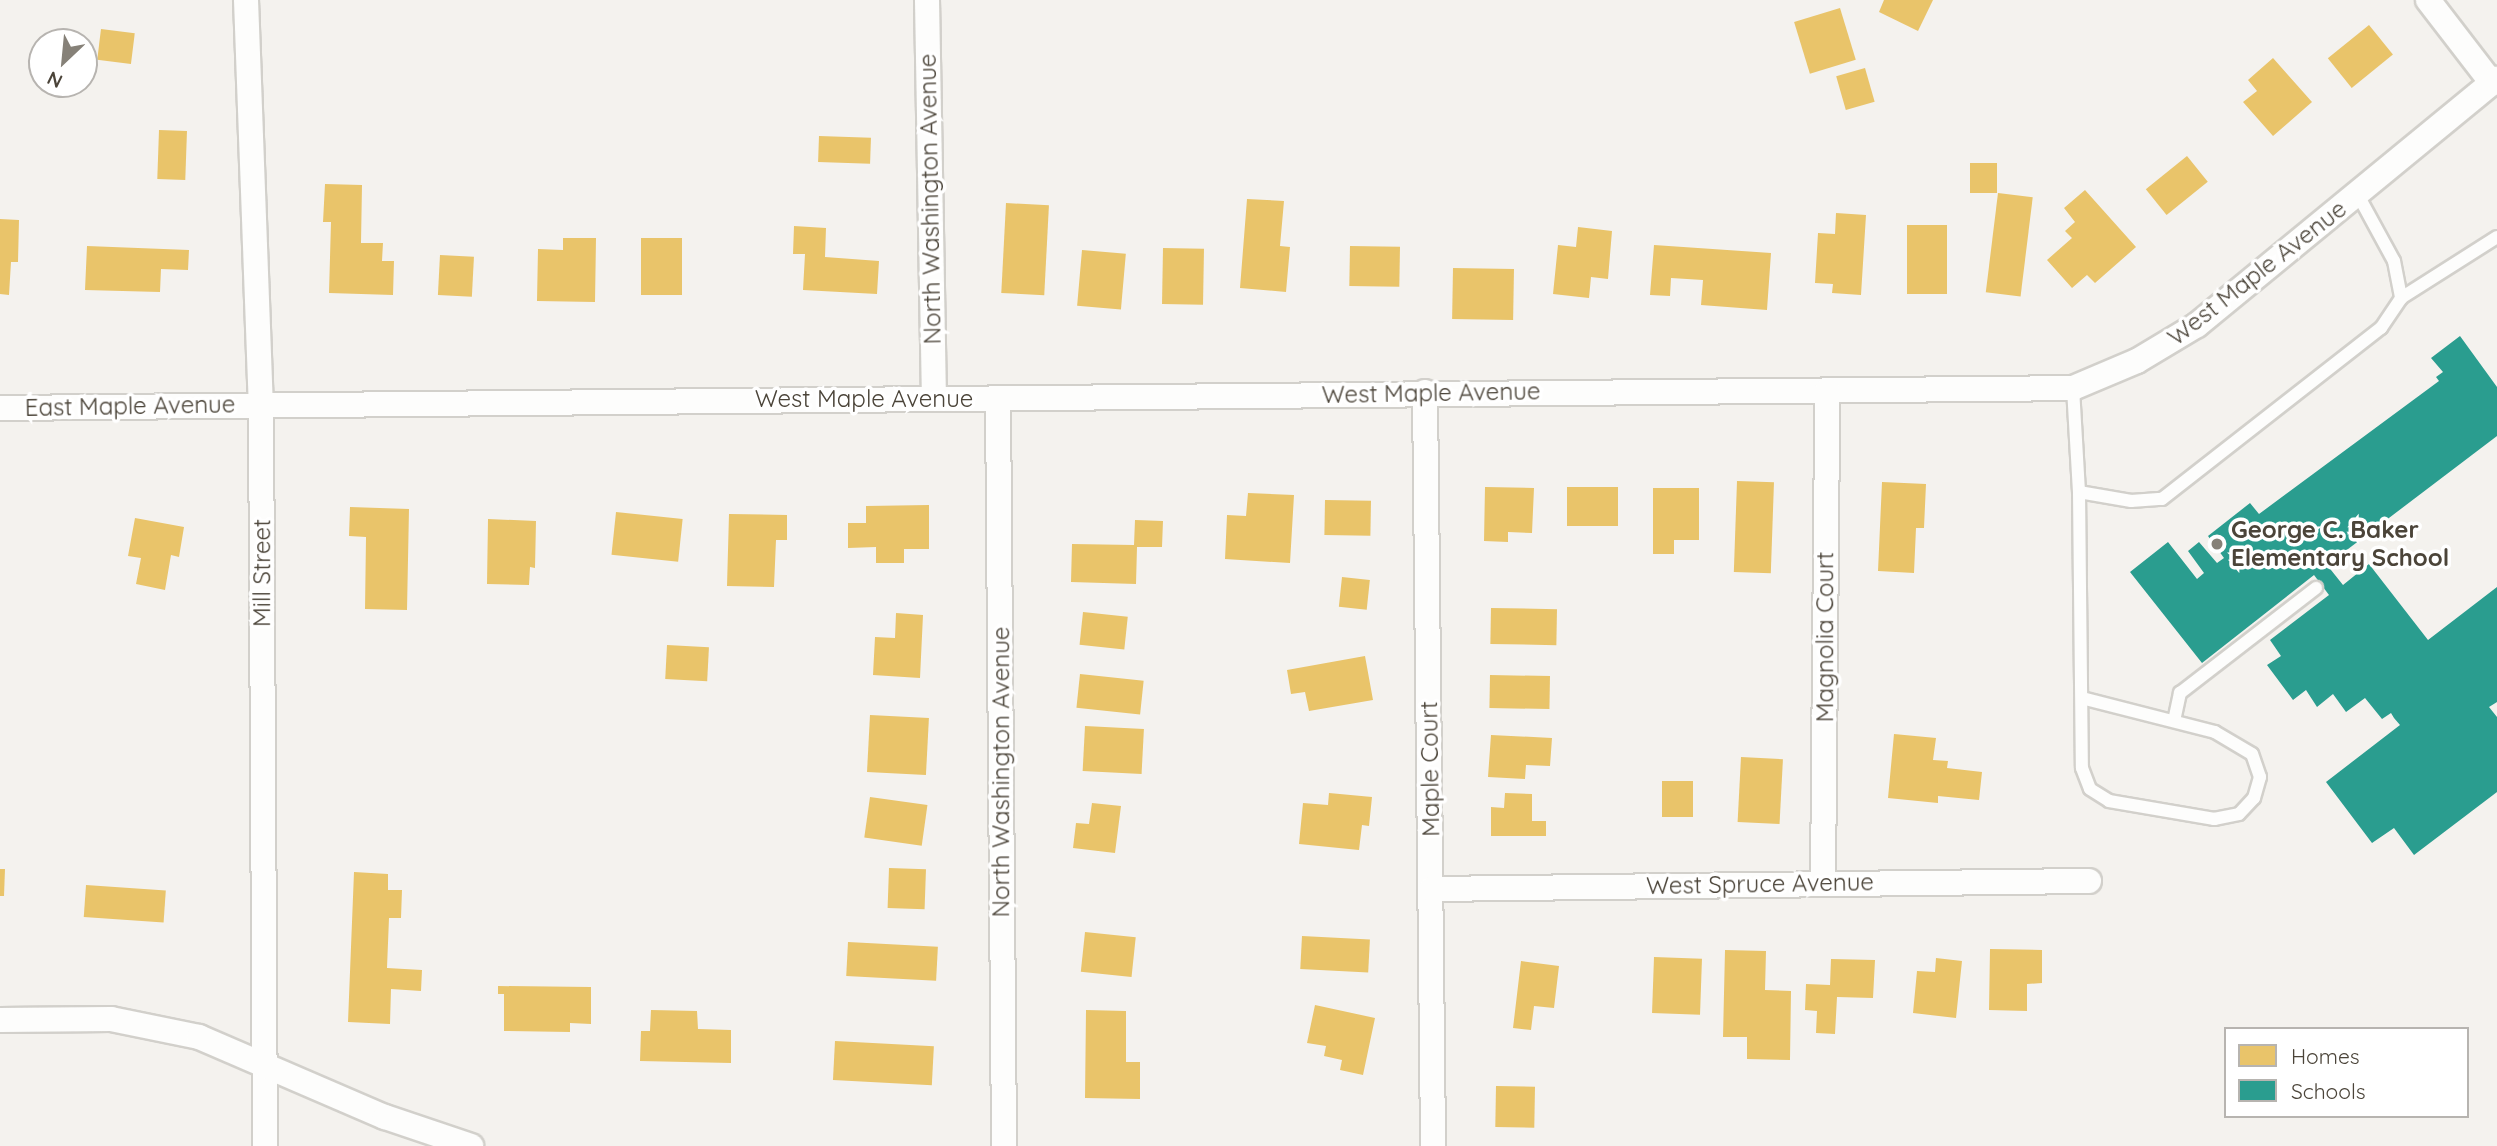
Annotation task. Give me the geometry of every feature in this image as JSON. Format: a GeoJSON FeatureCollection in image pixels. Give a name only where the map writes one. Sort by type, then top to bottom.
{"type":"FeatureCollection","features":[{"type":"Feature","properties":{"kind":"street","name":"Mill Street"},"geometry":{"type":"LineString","coordinates":[[246,0],[261,405],[265,1146]]}},
{"type":"Feature","properties":{"kind":"street","name":"North Washington Avenue"},"geometry":{"type":"LineString","coordinates":[[927,0],[934,398]]}},
{"type":"Feature","properties":{"kind":"street"},"geometry":{"type":"LineString","coordinates":[[2428,0],[2494,81]]}},
{"type":"Feature","properties":{"kind":"street","name":"West Maple Avenue"},"geometry":{"type":"LineString","coordinates":[[261,405],[2073,388],[2137,361],[2197,325],[2494,81]]}},
{"type":"Feature","properties":{"kind":"street","name":"Magnolia Court"},"geometry":{"type":"LineString","coordinates":[[1823,883],[1826,390]]}},
{"type":"Feature","properties":{"kind":"street","name":"Maple Court"},"geometry":{"type":"LineString","coordinates":[[1425,393],[1433,1146]]}},
{"type":"Feature","properties":{"kind":"street","name":"North Washington Avenue"},"geometry":{"type":"LineString","coordinates":[[998,398],[1004,1146]]}},
{"type":"Feature","properties":{"kind":"street","name":"East Maple Avenue"},"geometry":{"type":"LineString","coordinates":[[0,408],[261,405]]}},
{"type":"Feature","properties":{"kind":"street","name":"West Spruce Avenue"},"geometry":{"type":"LineString","coordinates":[[1431,889],[2089,881]]}},
{"type":"Feature","properties":{"kind":"street"},"geometry":{"type":"LineString","coordinates":[[0,1020],[111,1019],[154,1025],[199,1037],[385,1117],[471,1146]]}},
{"type":"Feature","properties":{"kind":"lane"},"geometry":{"type":"LineString","coordinates":[[2358,195],[2394,261],[2401,298]]}},
{"type":"Feature","properties":{"kind":"lane"},"geometry":{"type":"LineString","coordinates":[[2079,492],[2131,501],[2162,499],[2381,328],[2401,298],[2497,237]]}},
{"type":"Feature","properties":{"kind":"lane"},"geometry":{"type":"LineString","coordinates":[[2073,388],[2079,492],[2082,768],[2090,789],[2109,801],[2214,819],[2239,814],[2254,798],[2260,777],[2252,754],[2215,732],[2082,698]]}},
{"type":"Feature","properties":{"kind":"lane"},"geometry":{"type":"LineString","coordinates":[[2174,721],[2180,693],[2316,588]]}},
{"type":"Feature","properties":{"kind":"building: Homes"},"geometry":{"type":"Polygon","coordinates":[[[1884,0],[1933,0],[1918,31],[1879,12],[1884,0]]]}},
{"type":"Feature","properties":{"kind":"building: Homes"},"geometry":{"type":"Polygon","coordinates":[[[1840,8],[1856,60],[1810,74],[1794,22],[1840,8]]]}},
{"type":"Feature","properties":{"kind":"building: Homes"},"geometry":{"type":"Polygon","coordinates":[[[2369,25],[2393,55],[2352,88],[2328,58],[2369,25]]]}},
{"type":"Feature","properties":{"kind":"building: Homes"},"geometry":{"type":"Polygon","coordinates":[[[101,29],[135,33],[131,64],[98,60],[101,29]]]}},
{"type":"Feature","properties":{"kind":"building: Homes"},"geometry":{"type":"Polygon","coordinates":[[[2273,58],[2312,102],[2273,136],[2243,102],[2257,91],[2248,80],[2273,58]]]}},
{"type":"Feature","properties":{"kind":"building: Homes"},"geometry":{"type":"Polygon","coordinates":[[[1865,68],[1875,102],[1846,110],[1836,76],[1865,68]]]}},
{"type":"Feature","properties":{"kind":"building: Homes"},"geometry":{"type":"Polygon","coordinates":[[[159,130],[187,131],[185,180],[157,179],[159,130]]]}},
{"type":"Feature","properties":{"kind":"building: Homes"},"geometry":{"type":"Polygon","coordinates":[[[819,136],[871,138],[870,164],[818,162],[819,136]]]}},
{"type":"Feature","properties":{"kind":"building: Homes"},"geometry":{"type":"Polygon","coordinates":[[[2187,156],[2208,182],[2167,215],[2146,189],[2187,156]]]}},
{"type":"Feature","properties":{"kind":"building: Homes"},"geometry":{"type":"Polygon","coordinates":[[[1970,163],[1997,163],[1997,193],[1970,193],[1970,163]]]}},
{"type":"Feature","properties":{"kind":"building: Homes"},"geometry":{"type":"Polygon","coordinates":[[[325,184],[362,185],[361,243],[383,243],[382,261],[394,261],[393,295],[329,293],[331,222],[323,222],[325,184]]]}},
{"type":"Feature","properties":{"kind":"building: Homes"},"geometry":{"type":"Polygon","coordinates":[[[2085,190],[2136,247],[2095,283],[2087,275],[2072,288],[2047,260],[2072,238],[2065,231],[2075,222],[2064,208],[2085,190]]]}},
{"type":"Feature","properties":{"kind":"building: Homes"},"geometry":{"type":"Polygon","coordinates":[[[1998,193],[2033,197],[2021,297],[1986,292],[1998,193]]]}},
{"type":"Feature","properties":{"kind":"building: Homes"},"geometry":{"type":"Polygon","coordinates":[[[1247,199],[1284,201],[1280,246],[1290,247],[1286,292],[1240,288],[1247,199]]]}},
{"type":"Feature","properties":{"kind":"building: Homes"},"geometry":{"type":"Polygon","coordinates":[[[1006,203],[1049,205],[1044,295],[1001,293],[1006,203]]]}},
{"type":"Feature","properties":{"kind":"building: Homes"},"geometry":{"type":"Polygon","coordinates":[[[1836,213],[1866,215],[1861,295],[1832,293],[1833,284],[1815,283],[1818,233],[1835,234],[1836,213]]]}},
{"type":"Feature","properties":{"kind":"building: Homes"},"geometry":{"type":"Polygon","coordinates":[[[0,219],[19,220],[18,262],[11,262],[9,295],[0,294],[0,219]]]}},
{"type":"Feature","properties":{"kind":"building: Homes"},"geometry":{"type":"Polygon","coordinates":[[[1907,225],[1947,225],[1947,294],[1907,294],[1907,225]]]}},
{"type":"Feature","properties":{"kind":"building: Homes"},"geometry":{"type":"Polygon","coordinates":[[[794,226],[826,228],[825,257],[879,261],[877,294],[803,290],[805,254],[793,254],[794,226]]]}},
{"type":"Feature","properties":{"kind":"building: Homes"},"geometry":{"type":"Polygon","coordinates":[[[1578,227],[1612,231],[1608,279],[1591,277],[1589,298],[1553,294],[1558,245],[1576,247],[1578,227]]]}},
{"type":"Feature","properties":{"kind":"building: Homes"},"geometry":{"type":"Polygon","coordinates":[[[563,238],[596,238],[595,302],[537,301],[538,249],[563,250],[563,238]]]}},
{"type":"Feature","properties":{"kind":"building: Homes"},"geometry":{"type":"Polygon","coordinates":[[[641,238],[682,238],[682,295],[641,295],[641,238]]]}},
{"type":"Feature","properties":{"kind":"building: Homes"},"geometry":{"type":"Polygon","coordinates":[[[1654,245],[1771,253],[1767,310],[1701,305],[1703,280],[1671,278],[1670,296],[1650,295],[1654,245]]]}},
{"type":"Feature","properties":{"kind":"building: Homes"},"geometry":{"type":"Polygon","coordinates":[[[87,246],[189,250],[188,270],[161,269],[160,292],[85,290],[87,246]]]}},
{"type":"Feature","properties":{"kind":"building: Homes"},"geometry":{"type":"Polygon","coordinates":[[[1350,246],[1400,247],[1399,287],[1349,286],[1350,246]]]}},
{"type":"Feature","properties":{"kind":"building: Homes"},"geometry":{"type":"Polygon","coordinates":[[[1163,248],[1204,249],[1203,305],[1162,304],[1163,248]]]}},
{"type":"Feature","properties":{"kind":"building: Homes"},"geometry":{"type":"Polygon","coordinates":[[[1082,250],[1126,254],[1121,310],[1077,306],[1082,250]]]}},
{"type":"Feature","properties":{"kind":"building: Homes"},"geometry":{"type":"Polygon","coordinates":[[[440,255],[474,257],[472,297],[438,295],[440,255]]]}},
{"type":"Feature","properties":{"kind":"building: Homes"},"geometry":{"type":"Polygon","coordinates":[[[1453,268],[1514,269],[1513,320],[1452,319],[1453,268]]]}},
{"type":"Feature","properties":{"kind":"building: Homes"},"geometry":{"type":"Polygon","coordinates":[[[1737,481],[1774,482],[1771,573],[1734,572],[1737,481]]]}},
{"type":"Feature","properties":{"kind":"building: Homes"},"geometry":{"type":"Polygon","coordinates":[[[1882,482],[1926,484],[1924,528],[1916,528],[1914,573],[1878,571],[1882,482]]]}},
{"type":"Feature","properties":{"kind":"building: Homes"},"geometry":{"type":"Polygon","coordinates":[[[1485,487],[1534,488],[1532,533],[1508,532],[1508,542],[1484,541],[1485,487]]]}},
{"type":"Feature","properties":{"kind":"building: Homes"},"geometry":{"type":"Polygon","coordinates":[[[1567,487],[1618,487],[1618,526],[1567,526],[1567,487]]]}},
{"type":"Feature","properties":{"kind":"building: Homes"},"geometry":{"type":"Polygon","coordinates":[[[1653,488],[1699,488],[1699,540],[1674,540],[1674,554],[1653,554],[1653,488]]]}},
{"type":"Feature","properties":{"kind":"building: Homes"},"geometry":{"type":"Polygon","coordinates":[[[1248,493],[1294,495],[1290,563],[1225,559],[1227,515],[1246,516],[1248,493]]]}},
{"type":"Feature","properties":{"kind":"building: Homes"},"geometry":{"type":"Polygon","coordinates":[[[1325,500],[1371,501],[1370,536],[1324,535],[1325,500]]]}},
{"type":"Feature","properties":{"kind":"building: Homes"},"geometry":{"type":"Polygon","coordinates":[[[929,505],[929,549],[904,549],[904,563],[876,563],[876,547],[848,548],[848,523],[866,523],[866,506],[929,505]]]}},
{"type":"Feature","properties":{"kind":"building: Homes"},"geometry":{"type":"Polygon","coordinates":[[[350,507],[409,509],[407,610],[365,609],[366,537],[349,536],[350,507]]]}},
{"type":"Feature","properties":{"kind":"building: Homes"},"geometry":{"type":"Polygon","coordinates":[[[616,512],[683,519],[678,562],[612,555],[616,512]]]}},
{"type":"Feature","properties":{"kind":"building: Homes"},"geometry":{"type":"Polygon","coordinates":[[[729,514],[787,515],[787,540],[776,540],[774,587],[727,586],[729,514]]]}},
{"type":"Feature","properties":{"kind":"building: Homes"},"geometry":{"type":"Polygon","coordinates":[[[135,518],[184,527],[179,557],[171,555],[165,590],[136,584],[141,558],[128,556],[135,518]]]}},
{"type":"Feature","properties":{"kind":"building: Homes"},"geometry":{"type":"Polygon","coordinates":[[[488,519],[536,521],[535,568],[530,567],[529,585],[487,584],[488,519]]]}},
{"type":"Feature","properties":{"kind":"building: Homes"},"geometry":{"type":"Polygon","coordinates":[[[1135,520],[1163,521],[1162,547],[1137,547],[1136,584],[1071,582],[1072,544],[1134,545],[1135,520]]]}},
{"type":"Feature","properties":{"kind":"building: Homes"},"geometry":{"type":"Polygon","coordinates":[[[1342,577],[1370,580],[1367,610],[1339,607],[1342,577]]]}},
{"type":"Feature","properties":{"kind":"building: Homes"},"geometry":{"type":"Polygon","coordinates":[[[1491,608],[1557,609],[1556,645],[1490,644],[1491,608]]]}},
{"type":"Feature","properties":{"kind":"building: Homes"},"geometry":{"type":"Polygon","coordinates":[[[1083,612],[1128,617],[1124,650],[1080,645],[1083,612]]]}},
{"type":"Feature","properties":{"kind":"building: Homes"},"geometry":{"type":"Polygon","coordinates":[[[896,613],[923,615],[920,678],[873,675],[875,637],[895,638],[896,613]]]}},
{"type":"Feature","properties":{"kind":"building: Homes"},"geometry":{"type":"Polygon","coordinates":[[[667,645],[709,647],[707,681],[665,679],[667,645]]]}},
{"type":"Feature","properties":{"kind":"building: Homes"},"geometry":{"type":"Polygon","coordinates":[[[1365,656],[1373,700],[1309,711],[1305,692],[1291,694],[1287,670],[1365,656]]]}},
{"type":"Feature","properties":{"kind":"building: Homes"},"geometry":{"type":"Polygon","coordinates":[[[1080,674],[1144,681],[1140,715],[1076,708],[1080,674]]]}},
{"type":"Feature","properties":{"kind":"building: Homes"},"geometry":{"type":"Polygon","coordinates":[[[1490,675],[1550,676],[1549,709],[1489,708],[1490,675]]]}},
{"type":"Feature","properties":{"kind":"building: Homes"},"geometry":{"type":"Polygon","coordinates":[[[870,715],[929,718],[926,775],[867,772],[870,715]]]}},
{"type":"Feature","properties":{"kind":"building: Homes"},"geometry":{"type":"Polygon","coordinates":[[[1085,726],[1144,729],[1142,774],[1083,771],[1085,726]]]}},
{"type":"Feature","properties":{"kind":"building: Homes"},"geometry":{"type":"Polygon","coordinates":[[[1894,734],[1936,738],[1933,760],[1948,761],[1947,768],[1982,772],[1979,800],[1938,796],[1938,803],[1888,798],[1894,734]]]}},
{"type":"Feature","properties":{"kind":"building: Homes"},"geometry":{"type":"Polygon","coordinates":[[[1491,735],[1552,738],[1550,766],[1526,765],[1525,779],[1488,777],[1491,735]]]}},
{"type":"Feature","properties":{"kind":"building: Homes"},"geometry":{"type":"Polygon","coordinates":[[[1741,757],[1783,759],[1780,824],[1738,822],[1741,757]]]}},
{"type":"Feature","properties":{"kind":"building: Homes"},"geometry":{"type":"Polygon","coordinates":[[[1662,781],[1693,781],[1693,817],[1662,817],[1662,781]]]}},
{"type":"Feature","properties":{"kind":"building: Homes"},"geometry":{"type":"Polygon","coordinates":[[[1329,793],[1372,797],[1369,826],[1362,825],[1359,850],[1299,844],[1303,803],[1328,805],[1329,793]]]}},
{"type":"Feature","properties":{"kind":"building: Homes"},"geometry":{"type":"Polygon","coordinates":[[[1505,793],[1532,794],[1532,821],[1546,821],[1546,836],[1491,836],[1491,807],[1504,808],[1505,793]]]}},
{"type":"Feature","properties":{"kind":"building: Homes"},"geometry":{"type":"Polygon","coordinates":[[[870,797],[927,805],[922,846],[864,838],[870,797]]]}},
{"type":"Feature","properties":{"kind":"building: Homes"},"geometry":{"type":"Polygon","coordinates":[[[1092,803],[1121,806],[1115,853],[1073,848],[1076,823],[1089,824],[1092,803]]]}},
{"type":"Feature","properties":{"kind":"building: Homes"},"geometry":{"type":"Polygon","coordinates":[[[889,868],[926,869],[925,909],[888,908],[889,868]]]}},
{"type":"Feature","properties":{"kind":"building: Homes"},"geometry":{"type":"Polygon","coordinates":[[[0,869],[5,869],[4,896],[0,896],[0,869]]]}},
{"type":"Feature","properties":{"kind":"building: Homes"},"geometry":{"type":"Polygon","coordinates":[[[354,872],[388,874],[388,890],[402,890],[401,918],[389,918],[387,968],[422,970],[421,991],[391,989],[390,1024],[348,1022],[354,872]]]}},
{"type":"Feature","properties":{"kind":"building: Homes"},"geometry":{"type":"Polygon","coordinates":[[[86,885],[166,891],[164,923],[84,917],[86,885]]]}},
{"type":"Feature","properties":{"kind":"building: Homes"},"geometry":{"type":"Polygon","coordinates":[[[1085,932],[1136,937],[1132,977],[1081,972],[1085,932]]]}},
{"type":"Feature","properties":{"kind":"building: Homes"},"geometry":{"type":"Polygon","coordinates":[[[1302,936],[1370,940],[1368,973],[1300,969],[1302,936]]]}},
{"type":"Feature","properties":{"kind":"building: Homes"},"geometry":{"type":"Polygon","coordinates":[[[848,942],[938,947],[936,981],[846,976],[848,942]]]}},
{"type":"Feature","properties":{"kind":"building: Homes"},"geometry":{"type":"Polygon","coordinates":[[[1990,949],[2042,950],[2042,983],[2027,984],[2027,1011],[1989,1010],[1990,949]]]}},
{"type":"Feature","properties":{"kind":"building: Homes"},"geometry":{"type":"Polygon","coordinates":[[[1725,950],[1766,951],[1765,990],[1791,991],[1790,1060],[1747,1059],[1747,1037],[1723,1037],[1725,950]]]}},
{"type":"Feature","properties":{"kind":"building: Homes"},"geometry":{"type":"Polygon","coordinates":[[[1654,957],[1702,959],[1700,1015],[1652,1013],[1654,957]]]}},
{"type":"Feature","properties":{"kind":"building: Homes"},"geometry":{"type":"Polygon","coordinates":[[[1936,958],[1962,961],[1956,1018],[1913,1013],[1917,971],[1935,972],[1936,958]]]}},
{"type":"Feature","properties":{"kind":"building: Homes"},"geometry":{"type":"Polygon","coordinates":[[[1831,959],[1875,960],[1873,998],[1837,997],[1835,1034],[1816,1033],[1817,1011],[1805,1010],[1806,984],[1830,985],[1831,959]]]}},
{"type":"Feature","properties":{"kind":"building: Homes"},"geometry":{"type":"Polygon","coordinates":[[[1521,961],[1559,966],[1554,1008],[1534,1006],[1531,1030],[1513,1028],[1521,961]]]}},
{"type":"Feature","properties":{"kind":"building: Homes"},"geometry":{"type":"Polygon","coordinates":[[[498,986],[591,987],[591,1024],[570,1023],[570,1032],[504,1031],[504,994],[498,994],[498,986]]]}},
{"type":"Feature","properties":{"kind":"building: Homes"},"geometry":{"type":"Polygon","coordinates":[[[1315,1005],[1375,1018],[1363,1075],[1340,1070],[1342,1060],[1324,1056],[1326,1046],[1307,1043],[1315,1005]]]}},
{"type":"Feature","properties":{"kind":"building: Homes"},"geometry":{"type":"Polygon","coordinates":[[[651,1010],[697,1011],[698,1029],[731,1030],[731,1063],[640,1061],[641,1031],[650,1031],[651,1010]]]}},
{"type":"Feature","properties":{"kind":"building: Homes"},"geometry":{"type":"Polygon","coordinates":[[[1086,1010],[1126,1011],[1126,1062],[1140,1062],[1140,1099],[1085,1098],[1086,1010]]]}},
{"type":"Feature","properties":{"kind":"building: Homes"},"geometry":{"type":"Polygon","coordinates":[[[835,1041],[934,1046],[932,1085],[833,1080],[835,1041]]]}},
{"type":"Feature","properties":{"kind":"building: Homes"},"geometry":{"type":"Polygon","coordinates":[[[1496,1086],[1535,1087],[1534,1128],[1495,1127],[1496,1086]]]}},
{"type":"Feature","properties":{"kind":"building: Schools","name":"George C. Baker Elementary School"},"geometry":{"type":"Polygon","coordinates":[[[2460,336],[2497,387],[2497,436],[2327,565],[2343,585],[2369,564],[2428,640],[2497,587],[2497,702],[2489,707],[2497,717],[2497,792],[2414,855],[2394,828],[2372,843],[2326,782],[2400,725],[2391,713],[2382,719],[2365,698],[2346,712],[2333,694],[2317,707],[2306,690],[2293,700],[2267,665],[2281,656],[2270,640],[2329,595],[2314,575],[2202,663],[2130,572],[2168,542],[2197,579],[2204,573],[2188,551],[2199,542],[2217,563],[2224,558],[2208,536],[2250,503],[2259,514],[2439,381],[2436,377],[2443,372],[2431,358],[2460,336]]]}},
{"type":"Feature","properties":{"kind":"place","name":"George C. Baker Elementary School"},"geometry":{"type":"Point","coordinates":[2217,544]}}]}
